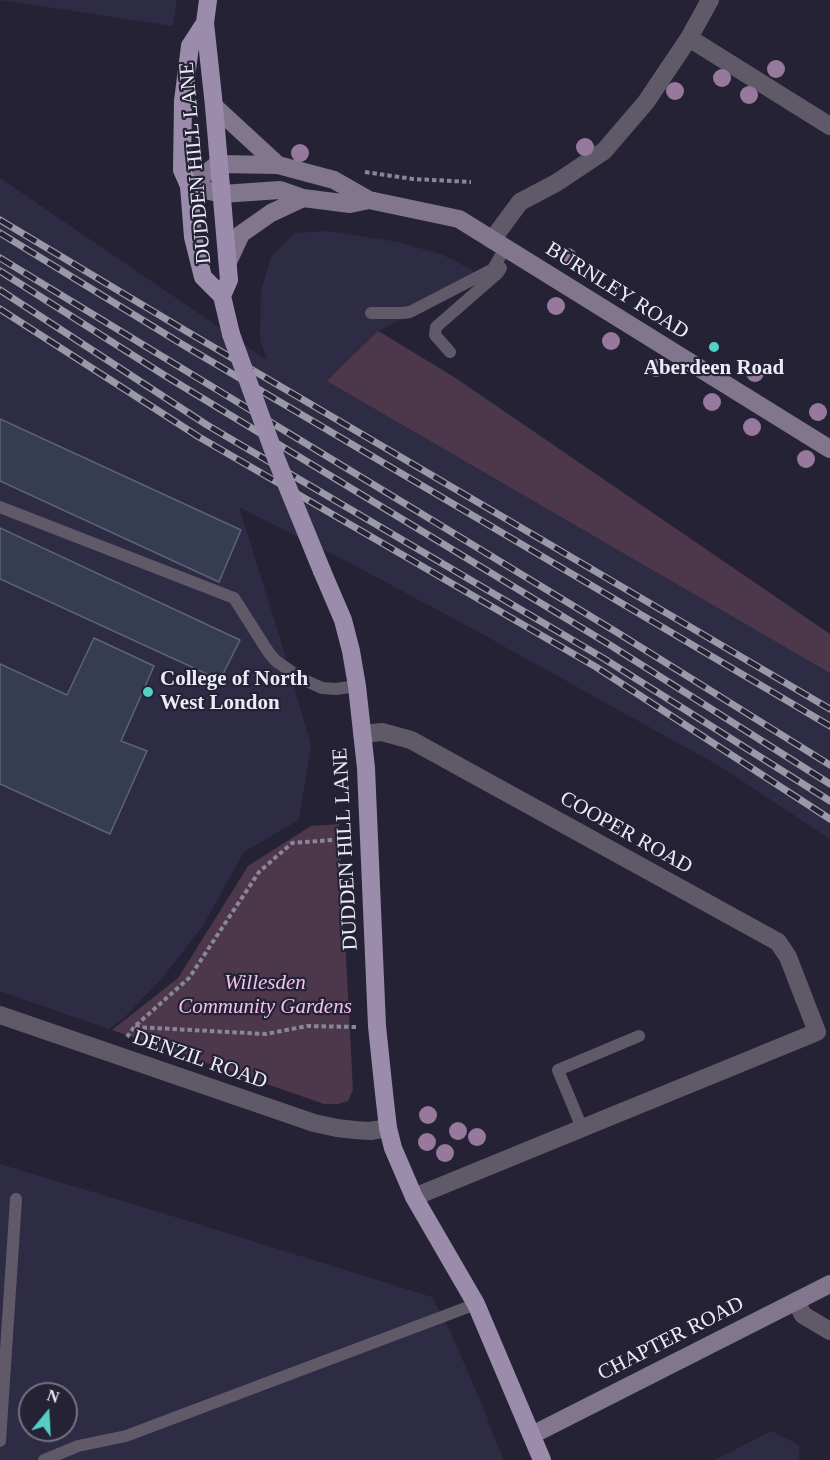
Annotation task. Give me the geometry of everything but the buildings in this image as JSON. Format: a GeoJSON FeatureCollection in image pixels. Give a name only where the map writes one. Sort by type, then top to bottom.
{"type":"FeatureCollection","features":[{"type":"Feature","properties":{"kind":"main road","name":"DUDDEN HILL LANE"},"geometry":{"type":"LineString","coordinates":[[208,0],[205,23],[229,280],[222,296]]}},
{"type":"Feature","properties":{"kind":"main road","name":"DUDDEN HILL LANE"},"geometry":{"type":"LineString","coordinates":[[205,23],[190,46],[183,101],[182,170],[189,186],[193,237],[203,277],[222,296],[231,334],[278,461],[343,620],[351,651],[366,768],[377,1026],[388,1128],[393,1148],[414,1197],[476,1304],[542,1460]]}},
{"type":"Feature","properties":{"kind":"street"},"geometry":{"type":"LineString","coordinates":[[503,246],[520,202],[556,183],[604,151],[646,102],[689,38],[710,0]]}},
{"type":"Feature","properties":{"kind":"street"},"geometry":{"type":"LineString","coordinates":[[689,38],[830,126]]}},
{"type":"Feature","properties":{"kind":"street","name":"BURNLEY ROAD"},"geometry":{"type":"LineString","coordinates":[[214,106],[278,165]]}},
{"type":"Feature","properties":{"kind":"street"},"geometry":{"type":"LineString","coordinates":[[189,186],[219,164]]}},
{"type":"Feature","properties":{"kind":"street","name":"BURNLEY ROAD"},"geometry":{"type":"LineString","coordinates":[[219,164],[278,165],[334,180],[369,200],[459,219],[830,449]]}},
{"type":"Feature","properties":{"kind":"street","name":"BURNLEY ROAD"},"geometry":{"type":"LineString","coordinates":[[189,186],[222,194],[280,190],[303,198],[350,204],[369,200]]}},
{"type":"Feature","properties":{"kind":"street"},"geometry":{"type":"LineString","coordinates":[[228,262],[241,234],[271,213],[303,198]]}},
{"type":"Feature","properties":{"kind":"street","name":"COOPER ROAD"},"geometry":{"type":"LineString","coordinates":[[362,734],[382,732],[411,740],[778,942],[788,957],[824,1030],[414,1197]]}},
{"type":"Feature","properties":{"kind":"street","name":"DENZIL ROAD"},"geometry":{"type":"LineString","coordinates":[[0,1015],[314,1123],[355,1130],[370,1131],[388,1128]]}},
{"type":"Feature","properties":{"kind":"street","name":"CHAPTER ROAD"},"geometry":{"type":"LineString","coordinates":[[532,1435],[830,1284]]}},
{"type":"Feature","properties":{"kind":"street"},"geometry":{"type":"LineString","coordinates":[[796,1301],[803,1315],[830,1331]]}},
{"type":"Feature","properties":{"kind":"lane"},"geometry":{"type":"LineString","coordinates":[[372,313],[410,312],[493,269],[503,246]]}},
{"type":"Feature","properties":{"kind":"lane"},"geometry":{"type":"LineString","coordinates":[[450,352],[435,335],[436,327],[498,273],[503,246]]}},
{"type":"Feature","properties":{"kind":"lane"},"geometry":{"type":"LineString","coordinates":[[0,507],[234,598],[276,661],[302,679],[322,688],[357,686]]}},
{"type":"Feature","properties":{"kind":"lane"},"geometry":{"type":"LineString","coordinates":[[582,1128],[558,1070],[639,1036]]}},
{"type":"Feature","properties":{"kind":"lane"},"geometry":{"type":"LineString","coordinates":[[0,1441],[16,1199]]}},
{"type":"Feature","properties":{"kind":"lane"},"geometry":{"type":"LineString","coordinates":[[44,1460],[78,1446],[126,1436],[476,1304]]}},
{"type":"Feature","properties":{"kind":"path"},"geometry":{"type":"LineString","coordinates":[[357,170],[413,179],[471,182]]}},
{"type":"Feature","properties":{"kind":"path"},"geometry":{"type":"LineString","coordinates":[[117,1056],[134,1027],[189,978],[259,872],[292,843],[346,839]]}},
{"type":"Feature","properties":{"kind":"path"},"geometry":{"type":"LineString","coordinates":[[134,1027],[266,1034],[307,1026],[358,1027]]}},
{"type":"Feature","properties":{"kind":"shaded area"},"geometry":{"type":"Polygon","coordinates":[[[0,0],[177,0],[173,26],[0,0]]]}},
{"type":"Feature","properties":{"kind":"shaded area"},"geometry":{"type":"Polygon","coordinates":[[[0,178],[267,360],[260,339],[261,291],[271,257],[294,233],[328,231],[399,242],[440,254],[483,277],[379,331],[454,377],[830,634],[830,839],[721,767],[471,628],[239,507],[311,745],[299,820],[244,852],[204,924],[164,976],[124,1018],[108,1029],[0,991],[0,178]]]}},
{"type":"Feature","properties":{"kind":"shaded area"},"geometry":{"type":"Polygon","coordinates":[[[0,1164],[432,1297],[450,1331],[504,1460],[0,1460],[0,1164]]]}},
{"type":"Feature","properties":{"kind":"shaded area"},"geometry":{"type":"Polygon","coordinates":[[[771,1431],[799,1445],[799,1460],[715,1460],[771,1431]]]}},
{"type":"Feature","properties":{"kind":"green space"},"geometry":{"type":"Polygon","coordinates":[[[378,331],[454,377],[830,634],[830,673],[327,381],[378,331]]]}},
{"type":"Feature","properties":{"kind":"green space","name":"Willesden Community Gardens"},"geometry":{"type":"Polygon","coordinates":[[[339,824],[353,1090],[348,1101],[324,1104],[112,1030],[178,978],[248,866],[311,826],[339,824]]]}},
{"type":"Feature","properties":{"kind":"railway"},"geometry":{"type":"LineString","coordinates":[[0,220],[830,709]]}},
{"type":"Feature","properties":{"kind":"railway"},"geometry":{"type":"LineString","coordinates":[[0,233],[180,343],[830,726]]}},
{"type":"Feature","properties":{"kind":"railway"},"geometry":{"type":"LineString","coordinates":[[0,258],[618,633],[830,765]]}},
{"type":"Feature","properties":{"kind":"railway"},"geometry":{"type":"LineString","coordinates":[[0,271],[164,375],[610,645],[830,784]]}},
{"type":"Feature","properties":{"kind":"railway"},"geometry":{"type":"LineString","coordinates":[[0,290],[207,425],[603,658],[830,801]]}},
{"type":"Feature","properties":{"kind":"railway"},"geometry":{"type":"LineString","coordinates":[[0,309],[199,437],[596,667],[830,819]]}},
{"type":"Feature","properties":{"kind":"place","name":"Aberdeen Road"},"geometry":{"type":"Point","coordinates":[714,347]}},
{"type":"Feature","properties":{"kind":"place","name":"College of North West London"},"geometry":{"type":"Point","coordinates":[148,692]}}]}
